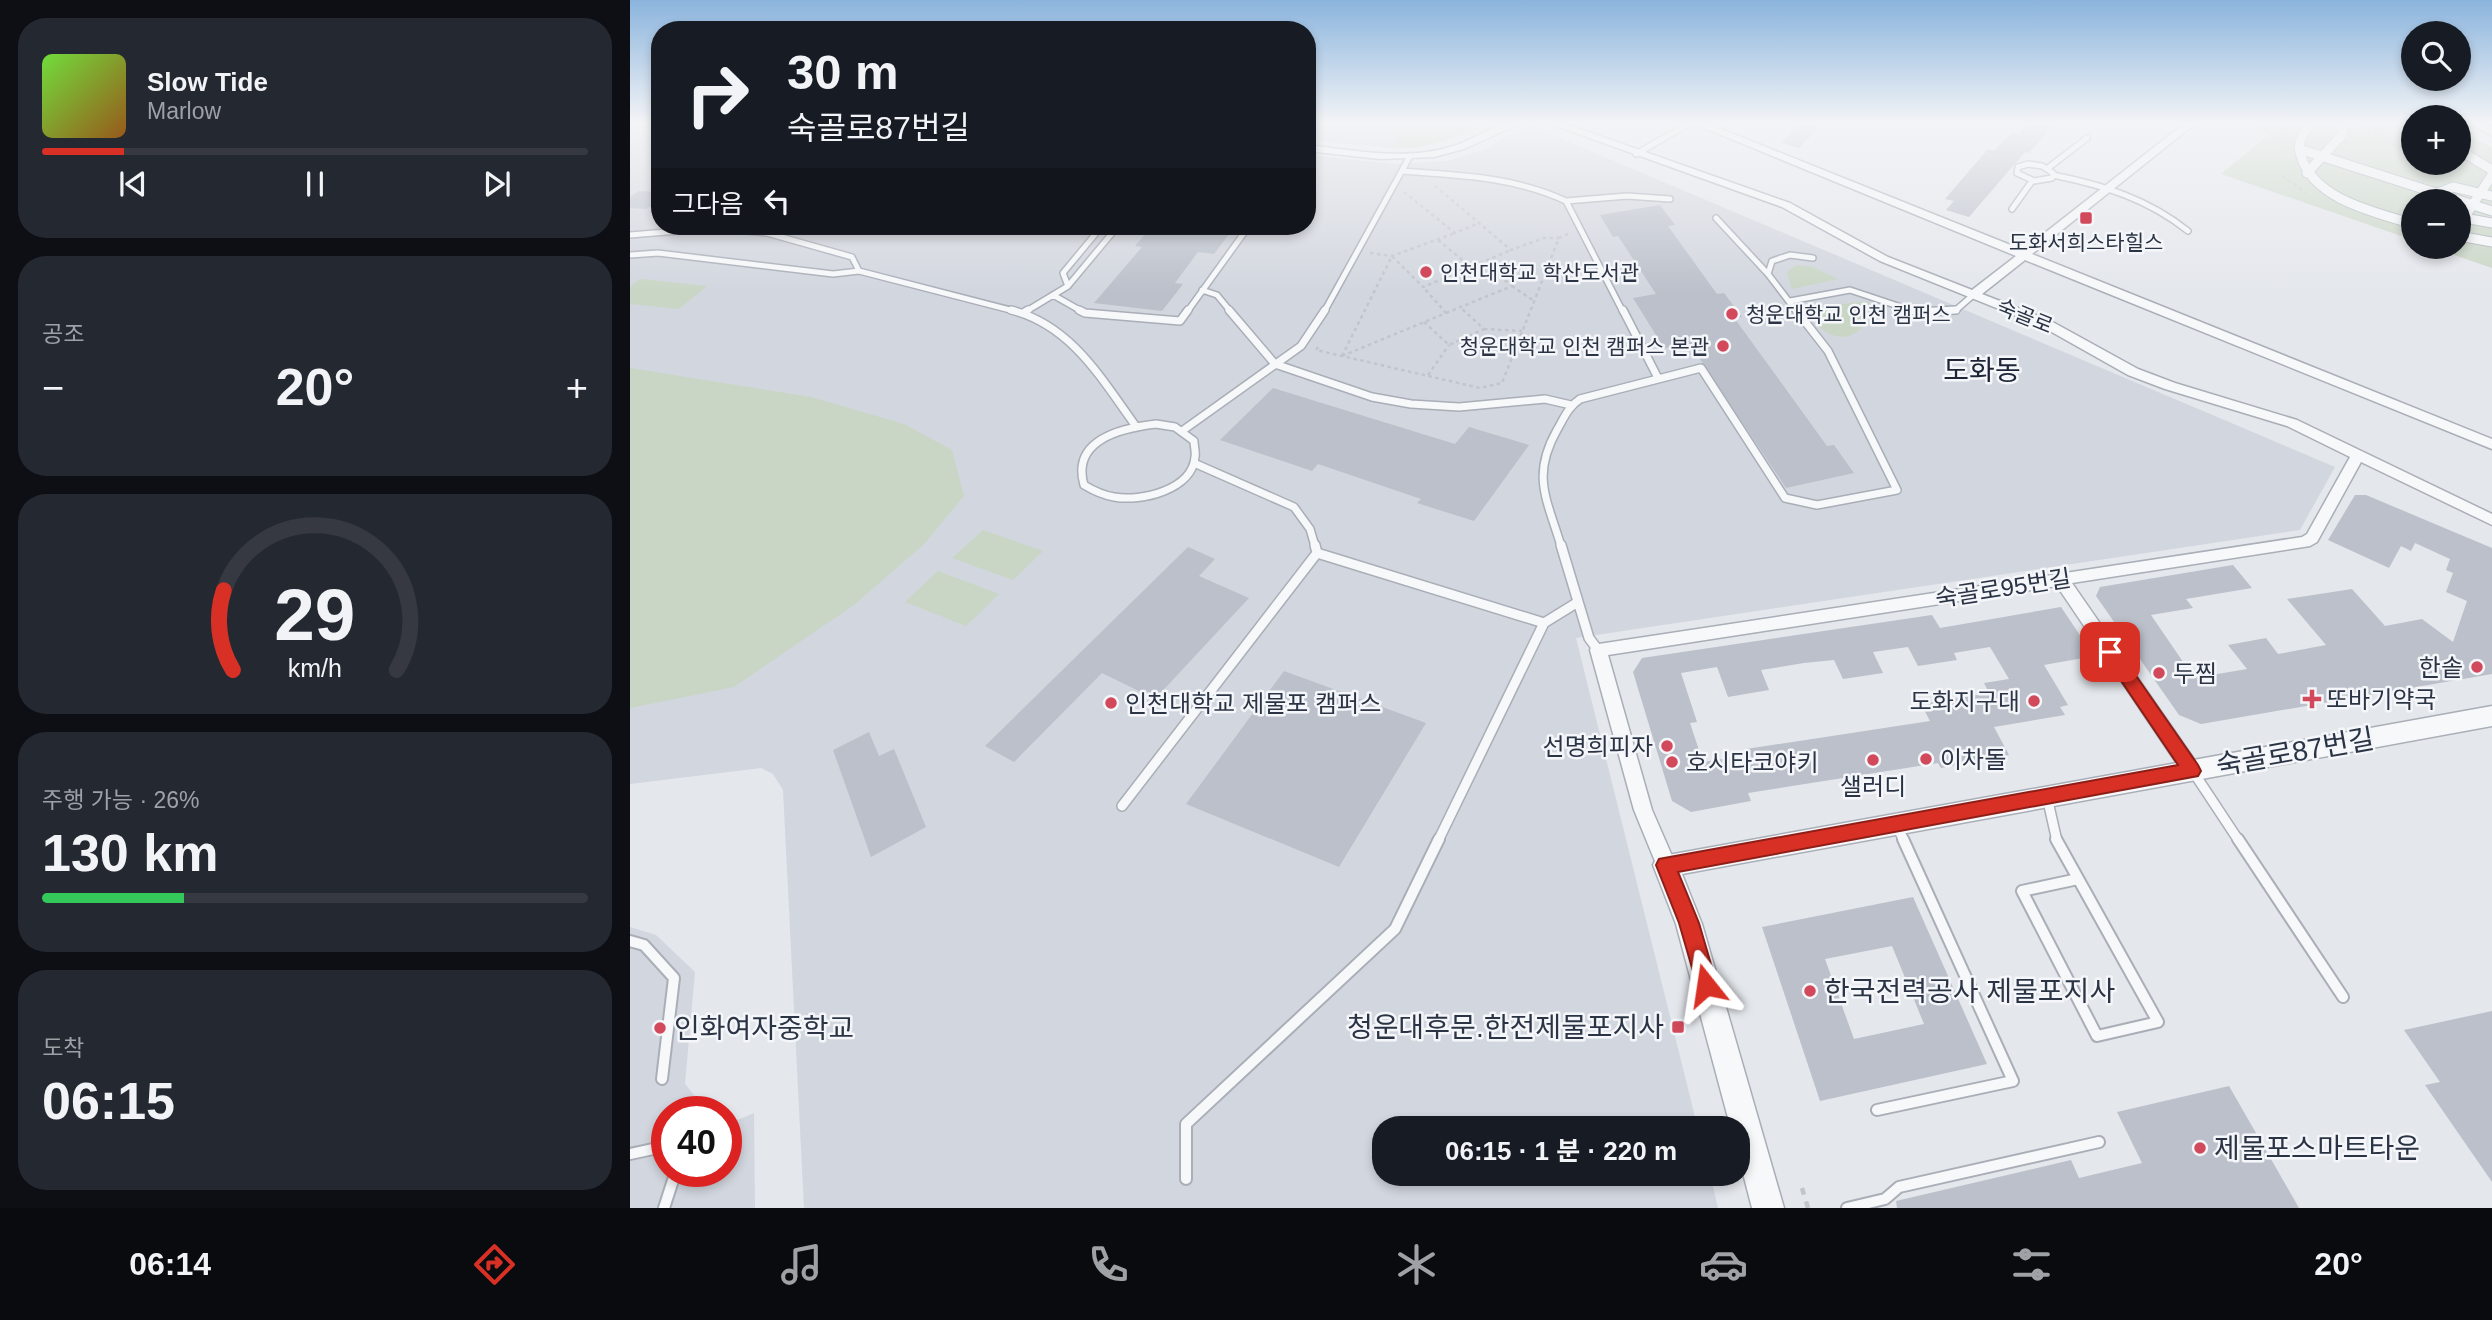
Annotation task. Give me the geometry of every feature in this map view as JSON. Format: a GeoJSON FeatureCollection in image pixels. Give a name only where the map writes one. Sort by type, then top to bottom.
{"type":"FeatureCollection","features":[{"type":"Feature","properties":{"kind":"street","name":"숙골로"},"geometry":{"type":"LineString","coordinates":[[1711,179],[1786,205],[1884,259],[2045,323],[2114,363],[2151,379],[2292,423],[2492,520]]}},
{"type":"Feature","properties":{"kind":"street"},"geometry":{"type":"LineString","coordinates":[[1839,179],[2492,444]]}},
{"type":"Feature","properties":{"kind":"street"},"geometry":{"type":"LineString","coordinates":[[1972,296],[2118,179]]}},
{"type":"Feature","properties":{"kind":"street"},"geometry":{"type":"LineString","coordinates":[[2313,179],[2335,194],[2401,219]]}},
{"type":"Feature","properties":{"kind":"street"},"geometry":{"type":"LineString","coordinates":[[2386,179],[2412,189]]}},
{"type":"Feature","properties":{"kind":"street"},"geometry":{"type":"LineString","coordinates":[[2471,207],[2488,179]]}},
{"type":"Feature","properties":{"kind":"street"},"geometry":{"type":"LineString","coordinates":[[2471,190],[2492,196]]}},
{"type":"Feature","properties":{"kind":"street"},"geometry":{"type":"LineString","coordinates":[[2473,205],[2492,211]]}},
{"type":"Feature","properties":{"kind":"street"},"geometry":{"type":"LineString","coordinates":[[2471,222],[2492,223]]}},
{"type":"Feature","properties":{"kind":"street"},"geometry":{"type":"LineString","coordinates":[[2471,238],[2492,242]]}},
{"type":"Feature","properties":{"kind":"street","name":"숙골로95번길"},"geometry":{"type":"LineString","coordinates":[[1598,650],[2309,541],[2358,454]]}},
{"type":"Feature","properties":{"kind":"street"},"geometry":{"type":"LineString","coordinates":[[2061,579],[2192,771]]}},
{"type":"Feature","properties":{"kind":"street"},"geometry":{"type":"LineString","coordinates":[[1598,650],[1643,810],[1689,923],[1768,1208]]}},
{"type":"Feature","properties":{"kind":"street","name":"숙골로87번길"},"geometry":{"type":"LineString","coordinates":[[1666,865],[2492,716]]}},
{"type":"Feature","properties":{"kind":"lane"},"geometry":{"type":"LineString","coordinates":[[1182,431],[1301,346],[1310,336],[1397,179]]}},
{"type":"Feature","properties":{"kind":"lane"},"geometry":{"type":"LineString","coordinates":[[1485,179],[1548,190],[1566,201],[1658,378]]}},
{"type":"Feature","properties":{"kind":"lane"},"geometry":{"type":"LineString","coordinates":[[2029,179],[2046,179]]}},
{"type":"Feature","properties":{"kind":"lane"},"geometry":{"type":"LineString","coordinates":[[2069,179],[2159,208],[2188,231]]}},
{"type":"Feature","properties":{"kind":"lane"},"geometry":{"type":"LineString","coordinates":[[2012,209],[2032,181]]}},
{"type":"Feature","properties":{"kind":"lane"},"geometry":{"type":"LineString","coordinates":[[1566,201],[1627,196],[1670,199]]}},
{"type":"Feature","properties":{"kind":"lane"},"geometry":{"type":"LineString","coordinates":[[1598,650],[1589,638],[1541,479],[1545,451],[1571,405],[1592,395],[1701,368],[1785,498],[1817,505],[1897,490],[1828,351],[1768,274],[1716,218]]}},
{"type":"Feature","properties":{"kind":"lane"},"geometry":{"type":"LineString","coordinates":[[630,236],[651,234]]}},
{"type":"Feature","properties":{"kind":"lane"},"geometry":{"type":"LineString","coordinates":[[774,235],[852,257],[859,271]]}},
{"type":"Feature","properties":{"kind":"lane"},"geometry":{"type":"LineString","coordinates":[[1068,286],[1063,273],[1095,235]]}},
{"type":"Feature","properties":{"kind":"lane"},"geometry":{"type":"LineString","coordinates":[[1023,313],[1068,286],[1110,235]]}},
{"type":"Feature","properties":{"kind":"lane"},"geometry":{"type":"LineString","coordinates":[[1053,295],[1085,313],[1180,321],[1242,235]]}},
{"type":"Feature","properties":{"kind":"lane"},"geometry":{"type":"LineString","coordinates":[[630,255],[658,253],[833,274],[859,271],[1023,313],[1058,331],[1081,352],[1135,425]]}},
{"type":"Feature","properties":{"kind":"lane"},"geometry":{"type":"LineString","coordinates":[[1768,274],[1772,261],[1780,257],[1813,257]]}},
{"type":"Feature","properties":{"kind":"lane"},"geometry":{"type":"LineString","coordinates":[[1202,290],[1217,295],[1275,364],[1372,397],[1411,404],[1459,407],[1545,399],[1571,405]]}},
{"type":"Feature","properties":{"kind":"lane"},"geometry":{"type":"LineString","coordinates":[[1790,301],[1850,290],[1917,312],[1956,310],[1972,296]]}},
{"type":"Feature","properties":{"kind":"lane"},"geometry":{"type":"LineString","coordinates":[[1135,425],[1166,425],[1182,431],[1194,441],[1194,463],[1181,480],[1170,487],[1143,498],[1114,500],[1091,492],[1080,477],[1082,459],[1097,442],[1108,435],[1135,425]]}},
{"type":"Feature","properties":{"kind":"lane"},"geometry":{"type":"LineString","coordinates":[[1194,463],[1294,507],[1310,529],[1317,553]]}},
{"type":"Feature","properties":{"kind":"lane"},"geometry":{"type":"LineString","coordinates":[[1317,553],[1544,623]]}},
{"type":"Feature","properties":{"kind":"lane"},"geometry":{"type":"LineString","coordinates":[[1122,806],[1317,553]]}},
{"type":"Feature","properties":{"kind":"lane"},"geometry":{"type":"LineString","coordinates":[[1186,1179],[1186,1124],[1395,929],[1544,623],[1578,603]]}},
{"type":"Feature","properties":{"kind":"lane"},"geometry":{"type":"LineString","coordinates":[[2192,771],[2343,997]]}},
{"type":"Feature","properties":{"kind":"lane"},"geometry":{"type":"LineString","coordinates":[[2047,797],[2056,838],[2158,1022],[2097,1035],[2022,891],[2078,879]]}},
{"type":"Feature","properties":{"kind":"lane"},"geometry":{"type":"LineString","coordinates":[[1877,1110],[2013,1081],[1896,823]]}},
{"type":"Feature","properties":{"kind":"lane"},"geometry":{"type":"LineString","coordinates":[[630,941],[644,944],[674,978],[662,1079]]}},
{"type":"Feature","properties":{"kind":"lane"},"geometry":{"type":"LineString","coordinates":[[1847,1208],[1887,1203],[1899,1187],[2099,1142]]}},
{"type":"Feature","properties":{"kind":"lane"},"geometry":{"type":"LineString","coordinates":[[630,1154],[651,1149]]}},
{"type":"Feature","properties":{"kind":"lane"},"geometry":{"type":"LineString","coordinates":[[664,1208],[671,1187]]}},
{"type":"Feature","properties":{"kind":"path"},"geometry":{"type":"LineString","coordinates":[[1398,202],[1410,182]]}},
{"type":"Feature","properties":{"kind":"path"},"geometry":{"type":"LineString","coordinates":[[1435,186],[1511,250]]}},
{"type":"Feature","properties":{"kind":"path"},"geometry":{"type":"LineString","coordinates":[[1404,192],[1455,233]]}},
{"type":"Feature","properties":{"kind":"path"},"geometry":{"type":"LineString","coordinates":[[1375,243],[1370,253],[1392,256],[1479,223]]}},
{"type":"Feature","properties":{"kind":"path"},"geometry":{"type":"LineString","coordinates":[[1423,287],[1511,250],[1544,238],[1559,238],[1580,229]]}},
{"type":"Feature","properties":{"kind":"path"},"geometry":{"type":"LineString","coordinates":[[1323,338],[1316,350],[1480,388],[1502,383],[1559,238]]}},
{"type":"Feature","properties":{"kind":"path"},"geometry":{"type":"LineString","coordinates":[[1438,240],[1471,267]]}},
{"type":"Feature","properties":{"kind":"path"},"geometry":{"type":"LineString","coordinates":[[1392,256],[1446,313]]}},
{"type":"Feature","properties":{"kind":"path"},"geometry":{"type":"LineString","coordinates":[[1342,356],[1392,256]]}},
{"type":"Feature","properties":{"kind":"path"},"geometry":{"type":"LineString","coordinates":[[1482,262],[1534,301]]}},
{"type":"Feature","properties":{"kind":"path"},"geometry":{"type":"LineString","coordinates":[[1342,356],[1512,286]]}},
{"type":"Feature","properties":{"kind":"path"},"geometry":{"type":"LineString","coordinates":[[1460,307],[1484,329]]}},
{"type":"Feature","properties":{"kind":"path"},"geometry":{"type":"LineString","coordinates":[[1424,322],[1448,345]]}},
{"type":"Feature","properties":{"kind":"path"},"geometry":{"type":"LineString","coordinates":[[1428,376],[1448,345],[1484,329],[1522,331]]}},
{"type":"Feature","properties":{"kind":"path"},"geometry":{"type":"LineString","coordinates":[[1802,1188],[1808,1208]]}},
{"type":"Feature","properties":{"kind":"shaded area","name":"인천대학교 제물포 캠퍼스"},"geometry":{"type":"Polygon","coordinates":[[[630,179],[651,179],[651,235],[1316,235],[1316,179],[1657,179],[2335,467],[2300,530],[1576,638],[1695,1116],[1372,1116],[1372,1186],[1713,1186],[1718,1208],[804,1208],[783,790],[773,774],[761,768],[630,784],[630,179]]]}},
{"type":"Feature","properties":{"kind":"shaded area","name":"인화여자중학교"},"geometry":{"type":"Polygon","coordinates":[[[630,927],[656,935],[695,972],[685,1084],[695,1096],[651,1096],[651,1187],[742,1187],[742,1118],[754,1113],[755,1208],[630,1208],[630,927]]]}},
{"type":"Feature","properties":{"kind":"green space"},"geometry":{"type":"Polygon","coordinates":[[[2237,179],[2492,179],[2492,268],[2466,259],[2471,259],[2471,189],[2401,189],[2401,236],[2237,179]]]}},
{"type":"Feature","properties":{"kind":"green space"},"geometry":{"type":"Polygon","coordinates":[[[1796,265],[1813,267],[1838,279],[1792,289],[1787,272],[1796,265]]]}},
{"type":"Feature","properties":{"kind":"green space"},"geometry":{"type":"Polygon","coordinates":[[[640,279],[707,286],[679,309],[630,304],[630,287],[640,279]]]}},
{"type":"Feature","properties":{"kind":"green space"},"geometry":{"type":"Polygon","coordinates":[[[1869,301],[1867,319],[1862,326],[1849,336],[1841,337],[1823,330],[1806,308],[1869,301]]]}},
{"type":"Feature","properties":{"kind":"green space"},"geometry":{"type":"Polygon","coordinates":[[[630,368],[811,397],[904,424],[952,450],[964,496],[924,544],[854,605],[734,687],[630,708],[630,368]]]}},
{"type":"Feature","properties":{"kind":"green space"},"geometry":{"type":"Polygon","coordinates":[[[983,530],[1043,551],[1013,580],[952,558],[983,530]]]}},
{"type":"Feature","properties":{"kind":"green space"},"geometry":{"type":"Polygon","coordinates":[[[938,571],[999,594],[966,626],[905,602],[938,571]]]}},
{"type":"Feature","properties":{"kind":"building"},"geometry":{"type":"Polygon","coordinates":[[[1962,179],[2001,179],[1969,217],[1946,210],[1954,201],[1945,199],[1962,179]]]}},
{"type":"Feature","properties":{"kind":"building"},"geometry":{"type":"Polygon","coordinates":[[[639,191],[651,192],[651,206],[646,209],[630,208],[630,197],[639,191]]]}},
{"type":"Feature","properties":{"kind":"building","name":"청운대학교 인천 캠퍼스 본관"},"geometry":{"type":"Polygon","coordinates":[[[1660,205],[1675,225],[1668,226],[1717,294],[1724,293],[1742,317],[1735,319],[1827,446],[1834,445],[1854,473],[1786,488],[1690,344],[1664,348],[1633,298],[1656,294],[1618,236],[1613,237],[1600,215],[1660,205]]]}},
{"type":"Feature","properties":{"kind":"building"},"geometry":{"type":"Polygon","coordinates":[[[1144,235],[1228,235],[1214,254],[1198,252],[1175,283],[1183,284],[1162,311],[1094,303],[1142,247],[1135,246],[1144,235]]]}},
{"type":"Feature","properties":{"kind":"building"},"geometry":{"type":"Polygon","coordinates":[[[1273,388],[1455,444],[1469,427],[1529,445],[1474,521],[1417,503],[1421,499],[1318,464],[1312,471],[1220,440],[1273,388]]]}},
{"type":"Feature","properties":{"kind":"building"},"geometry":{"type":"Polygon","coordinates":[[[2355,495],[2366,495],[2492,548],[2492,674],[2201,724],[2179,715],[2096,596],[2100,587],[2233,565],[2252,588],[2186,599],[2193,608],[2151,615],[2194,678],[2247,669],[2228,645],[2266,638],[2278,654],[2326,645],[2287,599],[2352,589],[2385,626],[2422,619],[2453,642],[2467,601],[2446,592],[2453,573],[2446,570],[2450,559],[2415,543],[2411,551],[2401,546],[2389,568],[2328,540],[2355,495]]]}},
{"type":"Feature","properties":{"kind":"building"},"geometry":{"type":"Polygon","coordinates":[[[1188,547],[1215,559],[1199,576],[1249,598],[1155,699],[1102,673],[1014,762],[985,746],[1188,547]]]}},
{"type":"Feature","properties":{"kind":"building"},"geometry":{"type":"Polygon","coordinates":[[[2061,607],[2094,656],[2044,665],[2068,705],[2060,707],[2065,715],[1994,727],[2009,755],[1941,768],[1938,763],[1748,793],[1751,801],[1691,812],[1672,801],[1633,672],[1642,658],[1932,615],[1940,628],[2061,607]],[[1908,647],[1873,652],[1883,673],[1843,679],[1834,660],[1761,670],[1769,690],[1728,697],[1717,667],[1681,673],[1697,722],[1690,723],[1703,762],[1748,755],[1746,749],[1930,721],[1921,704],[1989,693],[1984,683],[2009,679],[1990,647],[1954,653],[1957,660],[1918,666],[1908,647]]]}},
{"type":"Feature","properties":{"kind":"building"},"geometry":{"type":"Polygon","coordinates":[[[1284,671],[1426,723],[1339,867],[1186,804],[1284,671]]]}},
{"type":"Feature","properties":{"kind":"building"},"geometry":{"type":"Polygon","coordinates":[[[869,732],[879,756],[894,749],[926,827],[871,857],[833,750],[869,732]]]}},
{"type":"Feature","properties":{"kind":"building","name":"한국전력공사 제물포지사"},"geometry":{"type":"Polygon","coordinates":[[[1913,897],[1987,1064],[1820,1101],[1762,927],[1913,897]],[[1892,946],[1825,959],[1854,1039],[1924,1024],[1892,946]]]}},
{"type":"Feature","properties":{"kind":"building"},"geometry":{"type":"Polygon","coordinates":[[[2492,1011],[2492,1182],[2425,1085],[2440,1082],[2404,1030],[2492,1011]]]}},
{"type":"Feature","properties":{"kind":"building","name":"제물포스마트타운"},"geometry":{"type":"Polygon","coordinates":[[[2229,1086],[2299,1208],[1897,1208],[1896,1201],[2071,1160],[2079,1178],[2142,1163],[2117,1112],[2229,1086]]]}},
{"type":"Feature","properties":{"kind":"place","name":"도화서희스타힐스"},"geometry":{"type":"Point","coordinates":[2086,218]}},
{"type":"Feature","properties":{"kind":"place","name":"인천대학교 학산도서관"},"geometry":{"type":"Point","coordinates":[1426,272]}},
{"type":"Feature","properties":{"kind":"place","name":"청운대학교 인천 캠퍼스"},"geometry":{"type":"Point","coordinates":[1732,314]}},
{"type":"Feature","properties":{"kind":"place","name":"청운대학교 인천 캠퍼스 본관"},"geometry":{"type":"Point","coordinates":[1723,346]}},
{"type":"Feature","properties":{"kind":"place","name":"한솥"},"geometry":{"type":"Point","coordinates":[2477,667]}},
{"type":"Feature","properties":{"kind":"place","name":"두찜"},"geometry":{"type":"Point","coordinates":[2159,673]}},
{"type":"Feature","properties":{"kind":"place","name":"또바기약국"},"geometry":{"type":"Point","coordinates":[2312,699]}},
{"type":"Feature","properties":{"kind":"place","name":"도화지구대"},"geometry":{"type":"Point","coordinates":[2034,701]}},
{"type":"Feature","properties":{"kind":"place","name":"인천대학교 제물포 캠퍼스"},"geometry":{"type":"Point","coordinates":[1111,703]}},
{"type":"Feature","properties":{"kind":"place","name":"선명희피자"},"geometry":{"type":"Point","coordinates":[1667,746]}},
{"type":"Feature","properties":{"kind":"place","name":"이차돌"},"geometry":{"type":"Point","coordinates":[1926,759]}},
{"type":"Feature","properties":{"kind":"place","name":"샐러디"},"geometry":{"type":"Point","coordinates":[1873,760]}},
{"type":"Feature","properties":{"kind":"place","name":"호시타코야키"},"geometry":{"type":"Point","coordinates":[1672,762]}},
{"type":"Feature","properties":{"kind":"place","name":"한국전력공사 제물포지사"},"geometry":{"type":"Point","coordinates":[1810,991]}},
{"type":"Feature","properties":{"kind":"place","name":"청운대후문.한전제물포지사"},"geometry":{"type":"Point","coordinates":[1678,1027]}},
{"type":"Feature","properties":{"kind":"place","name":"인화여자중학교"},"geometry":{"type":"Point","coordinates":[660,1028]}},
{"type":"Feature","properties":{"kind":"place","name":"제물포스마트타운"},"geometry":{"type":"Point","coordinates":[2200,1148]}},
{"type":"Feature","properties":{"kind":"district","name":"도화동"},"geometry":{"type":"Point","coordinates":[1982,370]}},
{"type":"Feature","properties":{"kind":"route"},"geometry":{"type":"LineString","coordinates":[[1706,985],[1689,923],[1666,865],[2192,771],[2110,652]]}}]}
